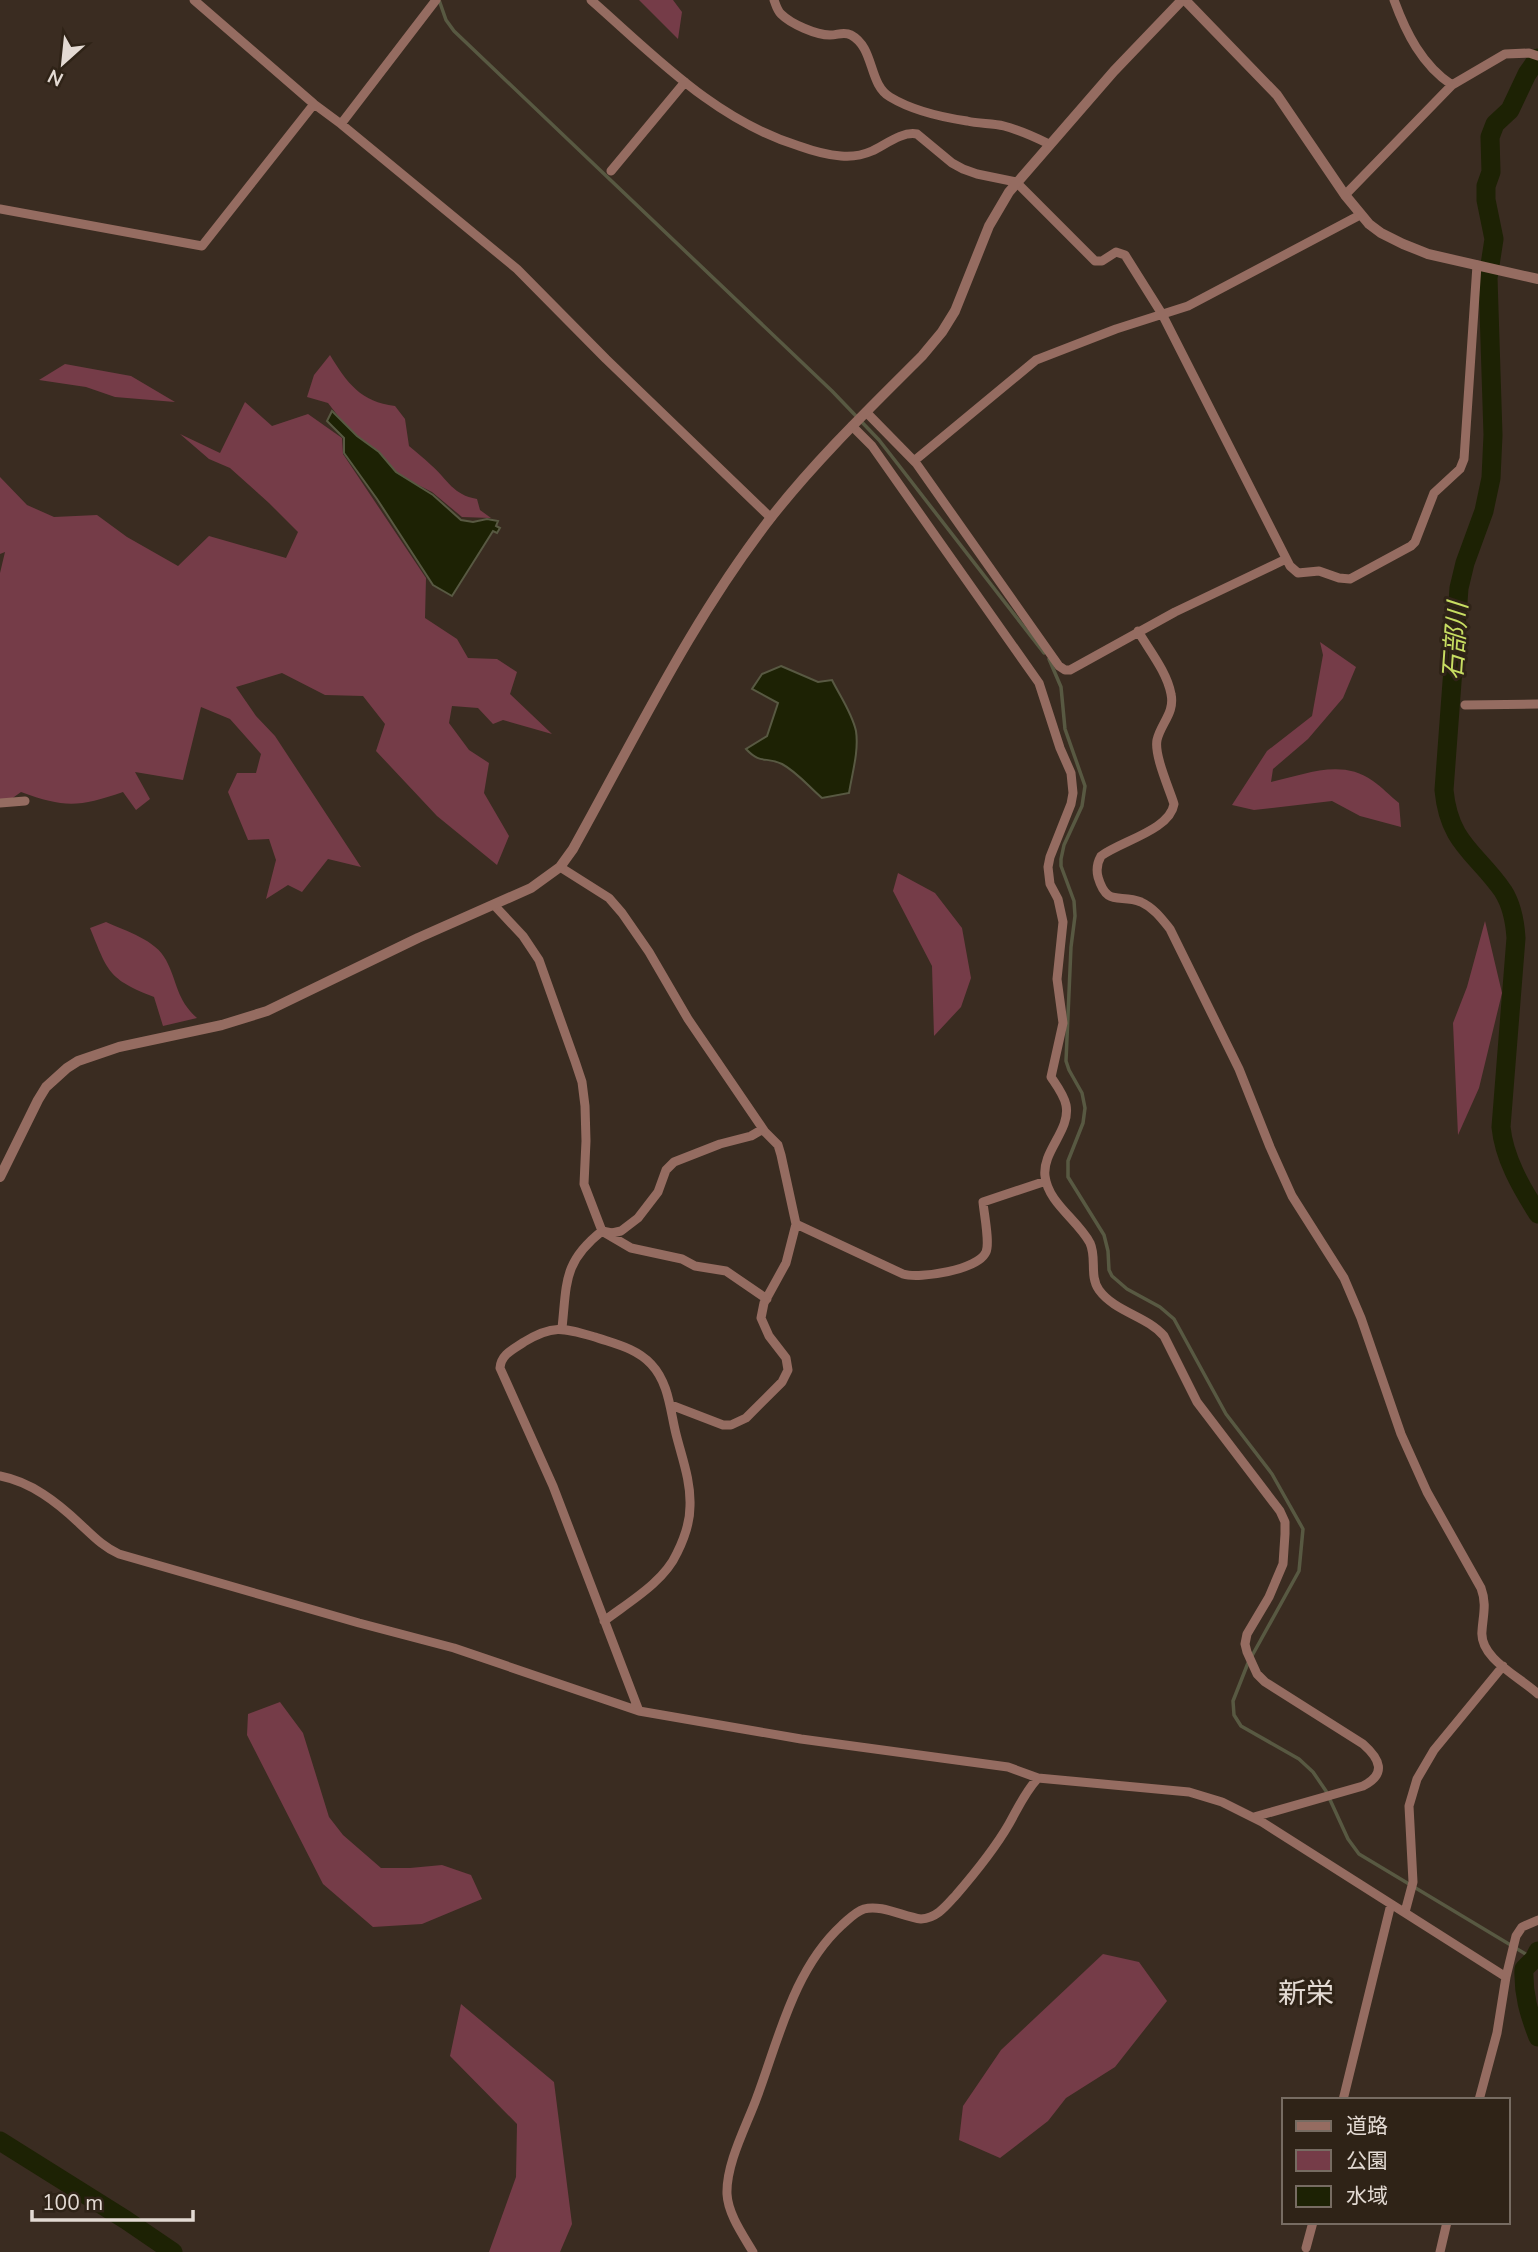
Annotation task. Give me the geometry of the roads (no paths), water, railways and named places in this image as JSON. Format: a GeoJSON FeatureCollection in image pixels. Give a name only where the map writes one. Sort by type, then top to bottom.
{"type":"FeatureCollection","features":[{"type":"Feature","properties":{"kind":"street"},"geometry":{"type":"LineString","coordinates":[[194,0],[314,104],[517,269],[771,518]]}},
{"type":"Feature","properties":{"kind":"street"},"geometry":{"type":"LineString","coordinates":[[341,124],[436,0]]}},
{"type":"Feature","properties":{"kind":"street"},"geometry":{"type":"LineString","coordinates":[[591,0],[712,104],[745,125],[779,140],[840,156],[870,152],[911,133],[964,169],[1016,182],[1091,258],[1099,261],[1116,252],[1125,255],[1162,314],[1294,572],[1319,571],[1350,579],[1405,551],[1415,542],[1438,487],[1460,469],[1464,458],[1477,265]]}},
{"type":"Feature","properties":{"kind":"street"},"geometry":{"type":"LineString","coordinates":[[774,0],[778,10],[791,21],[822,33],[847,34],[855,38],[867,56],[880,88],[900,103],[919,111],[1005,127],[1049,144]]}},
{"type":"Feature","properties":{"kind":"street"},"geometry":{"type":"LineString","coordinates":[[0,1177],[46,1087],[78,1061],[119,1047],[222,1026],[267,1011],[418,938],[531,888],[560,867],[573,849],[694,632],[771,518],[816,463],[922,356],[947,324],[989,226],[1016,182],[1114,71],[1184,0],[1277,95],[1360,215],[1381,233],[1428,254],[1538,279]]}},
{"type":"Feature","properties":{"kind":"street"},"geometry":{"type":"LineString","coordinates":[[1394,0],[1412,43],[1438,74],[1452,85]]}},
{"type":"Feature","properties":{"kind":"street"},"geometry":{"type":"LineString","coordinates":[[1345,195],[1452,85],[1498,57],[1512,53],[1536,52]]}},
{"type":"Feature","properties":{"kind":"street"},"geometry":{"type":"LineString","coordinates":[[611,171],[685,82]]}},
{"type":"Feature","properties":{"kind":"street"},"geometry":{"type":"LineString","coordinates":[[0,209],[202,246],[314,104]]}},
{"type":"Feature","properties":{"kind":"street"},"geometry":{"type":"LineString","coordinates":[[914,461],[1036,360],[1116,329],[1188,306],[1360,215]]}},
{"type":"Feature","properties":{"kind":"street"},"geometry":{"type":"LineString","coordinates":[[866,412],[914,461],[1062,669],[1070,670],[1138,631],[1286,559]]}},
{"type":"Feature","properties":{"kind":"street"},"geometry":{"type":"LineString","coordinates":[[852,426],[872,446],[1039,683],[1071,773],[1071,804],[1048,867],[1050,884],[1058,899],[1063,922],[1057,979],[1063,1023],[1051,1077],[1067,1109],[1063,1126],[1046,1165],[1046,1181],[1054,1197],[1090,1242],[1094,1252],[1095,1281],[1099,1290],[1119,1306],[1158,1329],[1164,1336],[1197,1402],[1280,1511],[1286,1534],[1283,1564],[1269,1597],[1247,1633],[1245,1644],[1252,1664],[1265,1682],[1363,1744],[1379,1763],[1376,1777],[1363,1786],[1254,1817]]}},
{"type":"Feature","properties":{"kind":"street"},"geometry":{"type":"LineString","coordinates":[[1138,631],[1166,679],[1171,693],[1171,711],[1156,748],[1174,804],[1173,811],[1158,826],[1101,856],[1096,870],[1101,888],[1112,898],[1143,903],[1152,908],[1170,929],[1240,1069],[1292,1196],[1344,1279],[1361,1318],[1401,1434],[1427,1492],[1484,1596],[1486,1604],[1482,1642],[1492,1657],[1538,1693]]}},
{"type":"Feature","properties":{"kind":"street"},"geometry":{"type":"LineString","coordinates":[[1465,705],[1538,704]]}},
{"type":"Feature","properties":{"kind":"street"},"geometry":{"type":"LineString","coordinates":[[0,803],[25,801]]}},
{"type":"Feature","properties":{"kind":"street"},"geometry":{"type":"LineString","coordinates":[[560,867],[616,905],[649,952],[688,1019],[763,1129],[778,1145],[796,1224],[786,1263],[761,1311],[763,1325],[789,1364],[789,1370],[782,1381],[746,1418],[731,1425],[723,1425],[671,1405]]}},
{"type":"Feature","properties":{"kind":"street"},"geometry":{"type":"LineString","coordinates":[[494,905],[523,936],[539,960],[582,1082],[586,1141],[584,1184],[602,1231],[631,1248],[682,1259],[695,1266],[726,1271],[767,1299]]}},
{"type":"Feature","properties":{"kind":"street"},"geometry":{"type":"LineString","coordinates":[[562,1328],[571,1265],[587,1243],[602,1231],[621,1231],[638,1218],[658,1192],[666,1170],[674,1162],[720,1144],[751,1136],[763,1129]]}},
{"type":"Feature","properties":{"kind":"street"},"geometry":{"type":"LineString","coordinates":[[796,1224],[903,1273],[911,1276],[928,1275],[970,1266],[982,1258],[987,1247],[983,1202],[1046,1181]]}},
{"type":"Feature","properties":{"kind":"street"},"geometry":{"type":"LineString","coordinates":[[604,1621],[662,1574],[677,1554],[690,1509],[689,1482],[671,1405],[657,1371],[636,1352],[618,1343],[562,1328],[537,1335],[508,1353],[500,1368],[553,1486],[604,1621],[639,1711]]}},
{"type":"Feature","properties":{"kind":"street"},"geometry":{"type":"LineString","coordinates":[[0,1476],[21,1482],[46,1496],[105,1548],[119,1554],[346,1620],[454,1648],[639,1711],[801,1739],[1008,1767],[1038,1778],[1189,1792],[1222,1802],[1254,1817],[1506,1977]]}},
{"type":"Feature","properties":{"kind":"street"},"geometry":{"type":"LineString","coordinates":[[1405,1912],[1413,1882],[1409,1806],[1417,1780],[1448,1733],[1503,1666]]}},
{"type":"Feature","properties":{"kind":"street"},"geometry":{"type":"LineString","coordinates":[[753,2252],[730,2208],[727,2183],[790,2005],[811,1965],[836,1931],[861,1910],[876,1908],[921,1919],[928,1919],[942,1911],[986,1860],[1009,1825],[1026,1791],[1038,1778]]}},
{"type":"Feature","properties":{"kind":"street"},"geometry":{"type":"LineString","coordinates":[[1343,2098],[1391,1904]]}},
{"type":"Feature","properties":{"kind":"street"},"geometry":{"type":"LineString","coordinates":[[1480,2098],[1497,2033],[1506,1977],[1518,1930],[1538,1920]]}},
{"type":"Feature","properties":{"kind":"street"},"geometry":{"type":"LineString","coordinates":[[1306,2248],[1312,2224]]}},
{"type":"Feature","properties":{"kind":"street"},"geometry":{"type":"LineString","coordinates":[[1440,2252],[1447,2224]]}},
{"type":"Feature","properties":{"kind":"water"},"geometry":{"type":"Polygon","coordinates":[[[332,411],[357,436],[379,452],[396,472],[433,495],[461,520],[498,521],[496,526],[500,528],[497,533],[493,531],[452,596],[433,585],[344,453],[344,438],[327,421],[332,411]]]}},
{"type":"Feature","properties":{"kind":"water"},"geometry":{"type":"Polygon","coordinates":[[[781,666],[818,682],[832,680],[846,705],[857,739],[849,793],[822,798],[787,767],[760,759],[746,749],[767,736],[778,703],[752,689],[762,674],[781,666]]]}},
{"type":"Feature","properties":{"kind":"waterway"},"geometry":{"type":"LineString","coordinates":[[439,0],[446,20],[454,31],[832,391],[879,440],[1044,653]]}},
{"type":"Feature","properties":{"kind":"waterway","name":"石部川"},"geometry":{"type":"LineString","coordinates":[[1538,58],[1510,110],[1495,124],[1490,137],[1491,172],[1486,186],[1486,200],[1494,239],[1488,278],[1493,435],[1491,478],[1484,511],[1459,588],[1444,790],[1447,808],[1458,836],[1503,891],[1509,902],[1515,926],[1501,1127],[1510,1161],[1538,1214]]}},
{"type":"Feature","properties":{"kind":"waterway"},"geometry":{"type":"LineString","coordinates":[[1049,659],[1061,687],[1065,729],[1085,786],[1082,806],[1064,845],[1061,859],[1074,901],[1075,916],[1066,1061],[1082,1093],[1085,1108],[1083,1123],[1068,1161],[1068,1177],[1104,1235],[1112,1276],[1127,1289],[1160,1307],[1174,1319],[1226,1414],[1272,1474],[1303,1529],[1299,1571],[1248,1663],[1233,1701],[1234,1715],[1241,1726],[1299,1759],[1313,1772],[1326,1791],[1348,1839],[1359,1854],[1534,1959]]}},
{"type":"Feature","properties":{"kind":"waterway","name":"石部川"},"geometry":{"type":"LineString","coordinates":[[1538,1951],[1524,1969],[1527,2004],[1538,2037]]}},
{"type":"Feature","properties":{"kind":"waterway"},"geometry":{"type":"LineString","coordinates":[[0,2141],[173,2252]]}},
{"type":"Feature","properties":{"kind":"district","name":"新栄"},"geometry":{"type":"Point","coordinates":[1306,1993]}}]}
